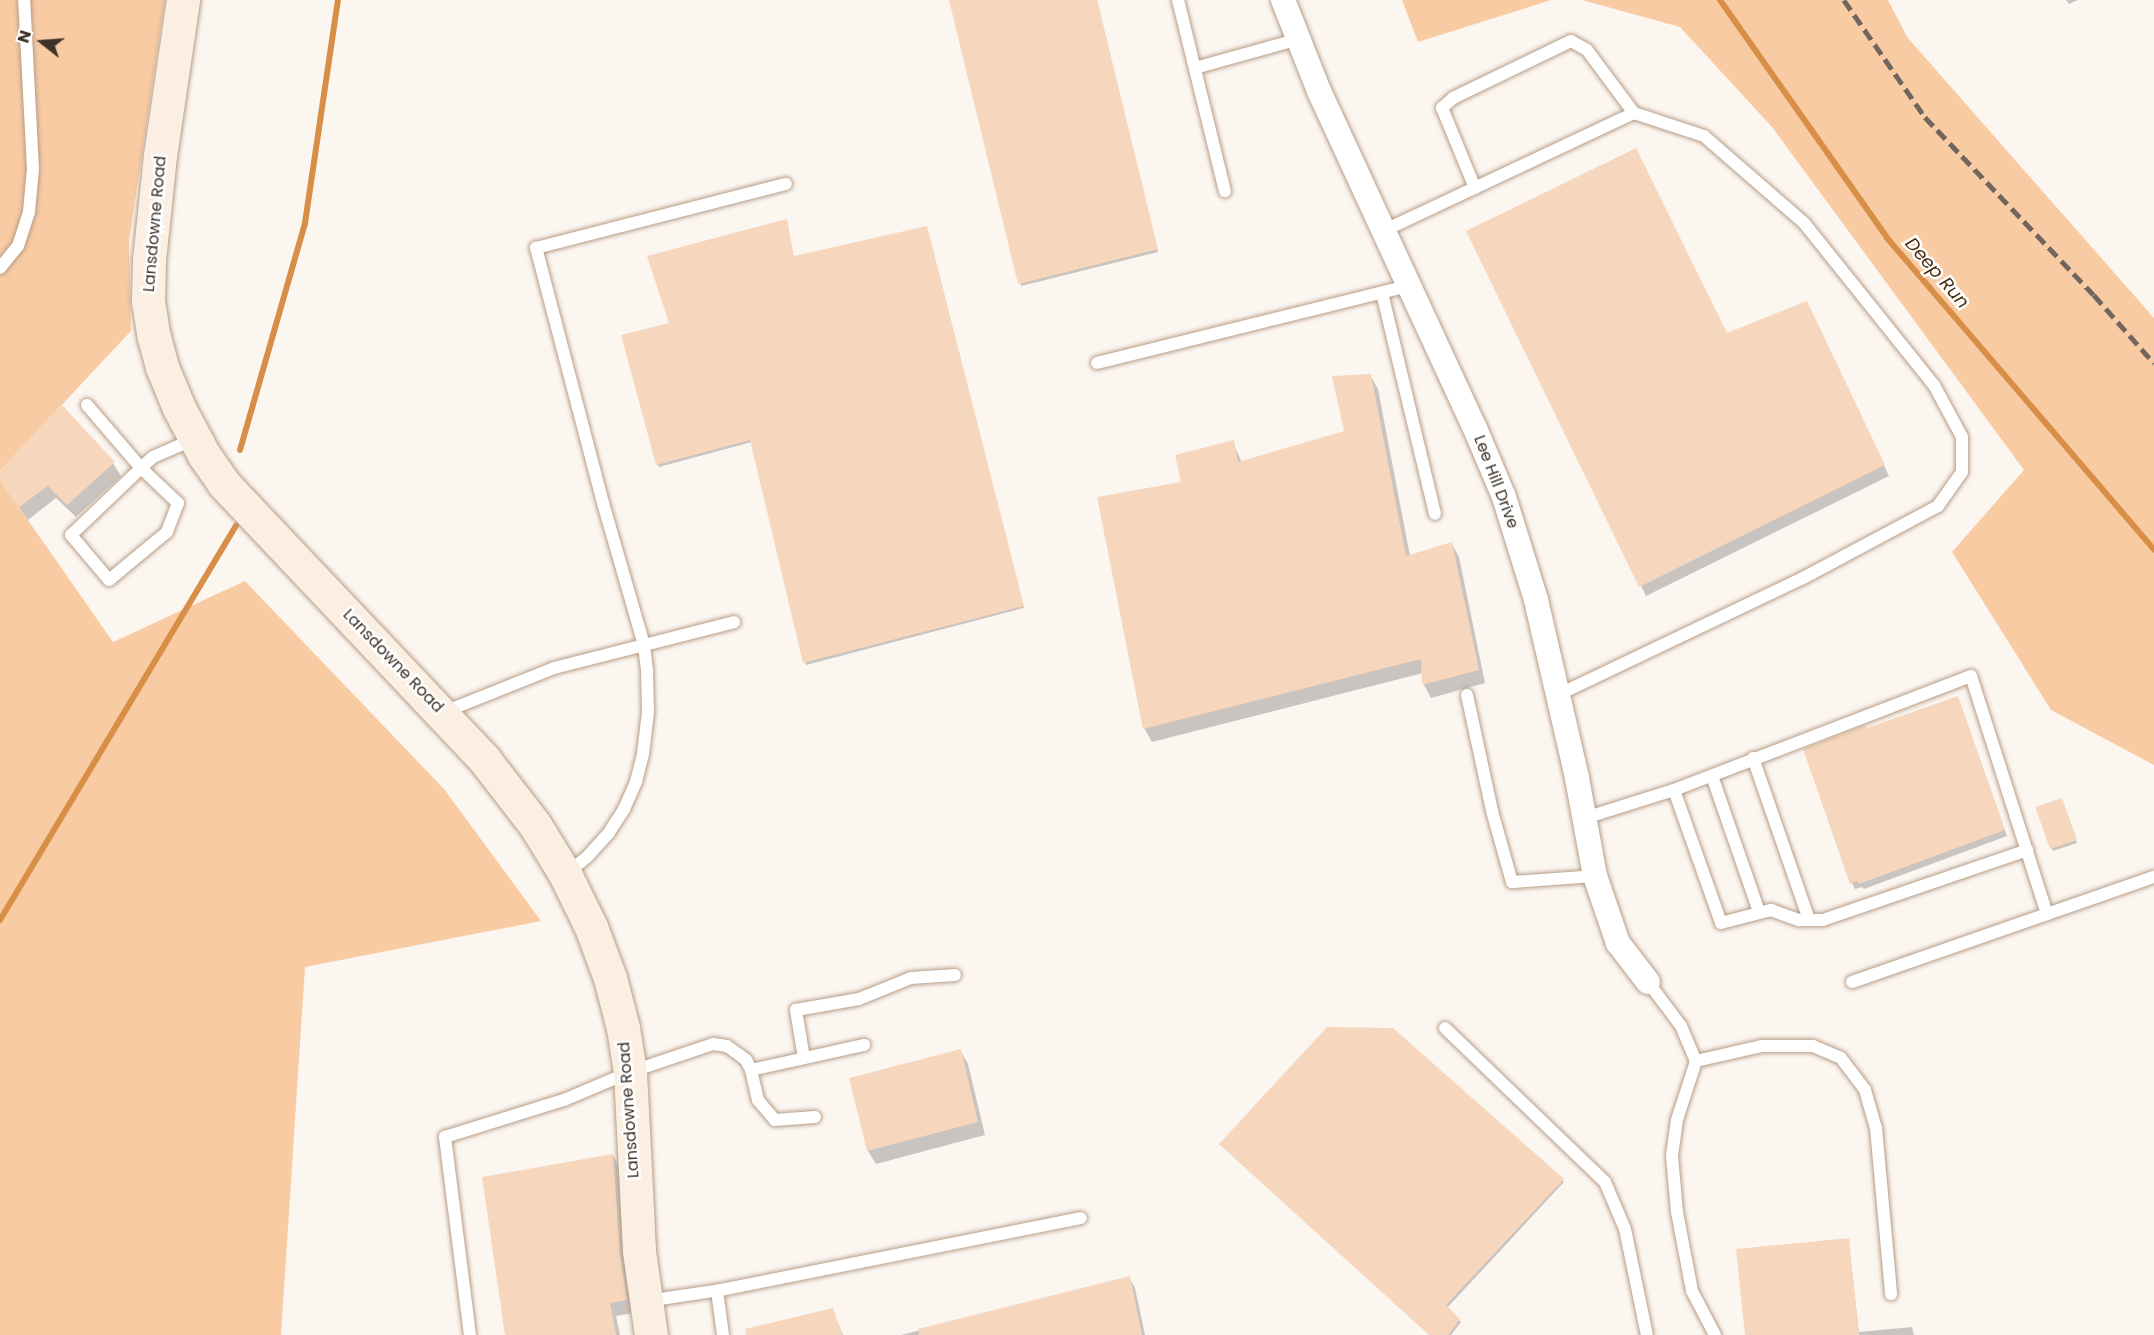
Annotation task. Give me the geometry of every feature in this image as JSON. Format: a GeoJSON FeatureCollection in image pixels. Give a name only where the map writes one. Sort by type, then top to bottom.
{"type":"FeatureCollection","features":[{"type":"Feature","properties":{"kind":"main road","name":"Lansdowne Road"},"geometry":{"type":"LineString","coordinates":[[183,0],[159,166],[149,259],[148,301],[162,368],[179,408],[224,484],[443,713],[484,759],[535,825],[565,874],[591,927],[610,978],[623,1028],[630,1072],[636,1209],[645,1301],[651,1335]]}},
{"type":"Feature","properties":{"kind":"street","name":"Lee Hill Drive"},"geometry":{"type":"LineString","coordinates":[[1283,0],[1383,231],[1474,426],[1504,497],[1536,600],[1585,818],[1595,876],[1618,943],[1648,982]]}},
{"type":"Feature","properties":{"kind":"lane"},"geometry":{"type":"LineString","coordinates":[[0,268],[18,246],[29,212],[33,169],[24,0]]}},
{"type":"Feature","properties":{"kind":"lane"},"geometry":{"type":"LineString","coordinates":[[1178,0],[1225,191]]}},
{"type":"Feature","properties":{"kind":"lane"},"geometry":{"type":"LineString","coordinates":[[1195,68],[1299,39]]}},
{"type":"Feature","properties":{"kind":"lane"},"geometry":{"type":"LineString","coordinates":[[1476,188],[1443,108],[1453,98],[1571,41],[1587,50],[1634,113],[1704,136],[1804,224],[1934,385],[1962,437],[1962,472],[1938,506],[1793,583],[1558,695]]}},
{"type":"Feature","properties":{"kind":"lane"},"geometry":{"type":"LineString","coordinates":[[1383,231],[1634,113]]}},
{"type":"Feature","properties":{"kind":"lane"},"geometry":{"type":"LineString","coordinates":[[565,874],[588,856],[608,834],[624,809],[636,782],[643,754],[648,712],[644,645],[603,503],[536,248],[786,184]]}},
{"type":"Feature","properties":{"kind":"lane"},"geometry":{"type":"LineString","coordinates":[[1097,363],[1409,286]]}},
{"type":"Feature","properties":{"kind":"lane"},"geometry":{"type":"LineString","coordinates":[[1382,293],[1435,514]]}},
{"type":"Feature","properties":{"kind":"lane"},"geometry":{"type":"LineString","coordinates":[[87,405],[141,468],[178,503],[167,532],[109,580],[71,535],[141,468],[153,457],[196,439]]}},
{"type":"Feature","properties":{"kind":"lane"},"geometry":{"type":"LineString","coordinates":[[443,713],[554,668],[734,622]]}},
{"type":"Feature","properties":{"kind":"lane"},"geometry":{"type":"LineString","coordinates":[[1585,818],[1674,790],[1971,676],[2047,914]]}},
{"type":"Feature","properties":{"kind":"lane"},"geometry":{"type":"LineString","coordinates":[[1467,695],[1492,811],[1512,882],[1595,876]]}},
{"type":"Feature","properties":{"kind":"lane"},"geometry":{"type":"LineString","coordinates":[[1753,758],[1809,920]]}},
{"type":"Feature","properties":{"kind":"lane"},"geometry":{"type":"LineString","coordinates":[[1712,776],[1760,912]]}},
{"type":"Feature","properties":{"kind":"lane"},"geometry":{"type":"LineString","coordinates":[[1674,790],[1721,923],[1771,910],[1799,920],[1823,920],[2027,850]]}},
{"type":"Feature","properties":{"kind":"lane"},"geometry":{"type":"LineString","coordinates":[[1852,982],[2154,877]]}},
{"type":"Feature","properties":{"kind":"lane"},"geometry":{"type":"LineString","coordinates":[[804,1058],[796,1010],[859,999],[910,978],[956,975]]}},
{"type":"Feature","properties":{"kind":"lane"},"geometry":{"type":"LineString","coordinates":[[1648,982],[1681,1026],[1696,1061],[1677,1120],[1672,1156],[1677,1212],[1692,1291],[1715,1335]]}},
{"type":"Feature","properties":{"kind":"lane"},"geometry":{"type":"LineString","coordinates":[[1445,1028],[1605,1182],[1625,1229],[1647,1335]]}},
{"type":"Feature","properties":{"kind":"lane"},"geometry":{"type":"LineString","coordinates":[[470,1335],[445,1137],[564,1100],[630,1072],[713,1044],[727,1046],[739,1053],[752,1070],[758,1100],[775,1120],[815,1117]]}},
{"type":"Feature","properties":{"kind":"lane"},"geometry":{"type":"LineString","coordinates":[[752,1070],[864,1045]]}},
{"type":"Feature","properties":{"kind":"lane"},"geometry":{"type":"LineString","coordinates":[[1696,1061],[1762,1046],[1813,1046],[1840,1058],[1865,1090],[1876,1128],[1891,1294]]}},
{"type":"Feature","properties":{"kind":"lane"},"geometry":{"type":"LineString","coordinates":[[645,1301],[717,1291],[1081,1218]]}},
{"type":"Feature","properties":{"kind":"lane"},"geometry":{"type":"LineString","coordinates":[[717,1291],[723,1335]]}},
{"type":"Feature","properties":{"kind":"shaded area"},"geometry":{"type":"Polygon","coordinates":[[[0,0],[165,0],[129,241],[131,331],[0,471],[0,0]]]}},
{"type":"Feature","properties":{"kind":"shaded area"},"geometry":{"type":"Polygon","coordinates":[[[1402,0],[1551,0],[1418,42],[1402,0]]]}},
{"type":"Feature","properties":{"kind":"shaded area"},"geometry":{"type":"Polygon","coordinates":[[[1582,0],[1888,0],[1907,37],[2154,318],[2154,765],[2051,710],[1952,552],[2024,470],[1772,127],[1680,27],[1582,0]]]}},
{"type":"Feature","properties":{"kind":"shaded area"},"geometry":{"type":"Polygon","coordinates":[[[0,480],[113,642],[245,581],[444,789],[541,921],[305,967],[281,1335],[0,1335],[0,480]]]}},
{"type":"Feature","properties":{"kind":"building"},"geometry":{"type":"Polygon","coordinates":[[[949,0],[1097,0],[1158,249],[1018,284],[949,0]]]}},
{"type":"Feature","properties":{"kind":"building"},"geometry":{"type":"Polygon","coordinates":[[[1636,148],[1727,333],[1807,301],[1885,465],[1639,587],[1466,231],[1636,148]]]}},
{"type":"Feature","properties":{"kind":"building"},"geometry":{"type":"Polygon","coordinates":[[[787,219],[794,256],[927,226],[1024,606],[803,663],[750,440],[656,465],[621,335],[669,323],[647,256],[787,219]]]}},
{"type":"Feature","properties":{"kind":"building"},"geometry":{"type":"Polygon","coordinates":[[[1371,374],[1406,556],[1452,542],[1479,670],[1422,685],[1421,659],[1143,729],[1097,497],[1181,482],[1175,455],[1234,440],[1238,462],[1344,431],[1332,376],[1371,374]]]}},
{"type":"Feature","properties":{"kind":"building"},"geometry":{"type":"Polygon","coordinates":[[[62,405],[115,462],[67,505],[48,486],[19,507],[0,480],[0,471],[62,405]]]}},
{"type":"Feature","properties":{"kind":"building"},"geometry":{"type":"Polygon","coordinates":[[[1958,696],[2005,830],[1859,884],[1857,881],[1850,884],[1803,749],[1865,725],[1867,728],[1958,696]]]}},
{"type":"Feature","properties":{"kind":"building"},"geometry":{"type":"Polygon","coordinates":[[[2062,798],[2077,840],[2050,849],[2035,807],[2062,798]]]}},
{"type":"Feature","properties":{"kind":"building"},"geometry":{"type":"Polygon","coordinates":[[[1327,1027],[1393,1028],[1564,1179],[1446,1305],[1460,1319],[1448,1335],[1429,1335],[1219,1144],[1327,1027]]]}},
{"type":"Feature","properties":{"kind":"building"},"geometry":{"type":"Polygon","coordinates":[[[961,1049],[978,1122],[867,1151],[849,1078],[961,1049]]]}},
{"type":"Feature","properties":{"kind":"building"},"geometry":{"type":"Polygon","coordinates":[[[613,1154],[620,1252],[627,1300],[610,1303],[616,1335],[505,1335],[482,1177],[613,1154]]]}},
{"type":"Feature","properties":{"kind":"building"},"geometry":{"type":"Polygon","coordinates":[[[1849,1238],[1859,1335],[1745,1335],[1736,1249],[1849,1238]]]}},
{"type":"Feature","properties":{"kind":"building"},"geometry":{"type":"Polygon","coordinates":[[[1130,1276],[1142,1335],[919,1335],[918,1329],[1130,1276]]]}},
{"type":"Feature","properties":{"kind":"building"},"geometry":{"type":"Polygon","coordinates":[[[833,1308],[842,1335],[746,1335],[745,1329],[833,1308]]]}},
{"type":"Feature","properties":{"kind":"waterway"},"geometry":{"type":"LineString","coordinates":[[240,450],[305,223],[338,0]]}},
{"type":"Feature","properties":{"kind":"waterway","name":"Deep Run"},"geometry":{"type":"LineString","coordinates":[[1720,0],[1887,238],[2154,549]]}},
{"type":"Feature","properties":{"kind":"waterway"},"geometry":{"type":"LineString","coordinates":[[0,920],[236,525]]}},
{"type":"Feature","properties":{"kind":"railway"},"geometry":{"type":"LineString","coordinates":[[1844,0],[1925,117],[2094,295],[2154,363]]}}]}
